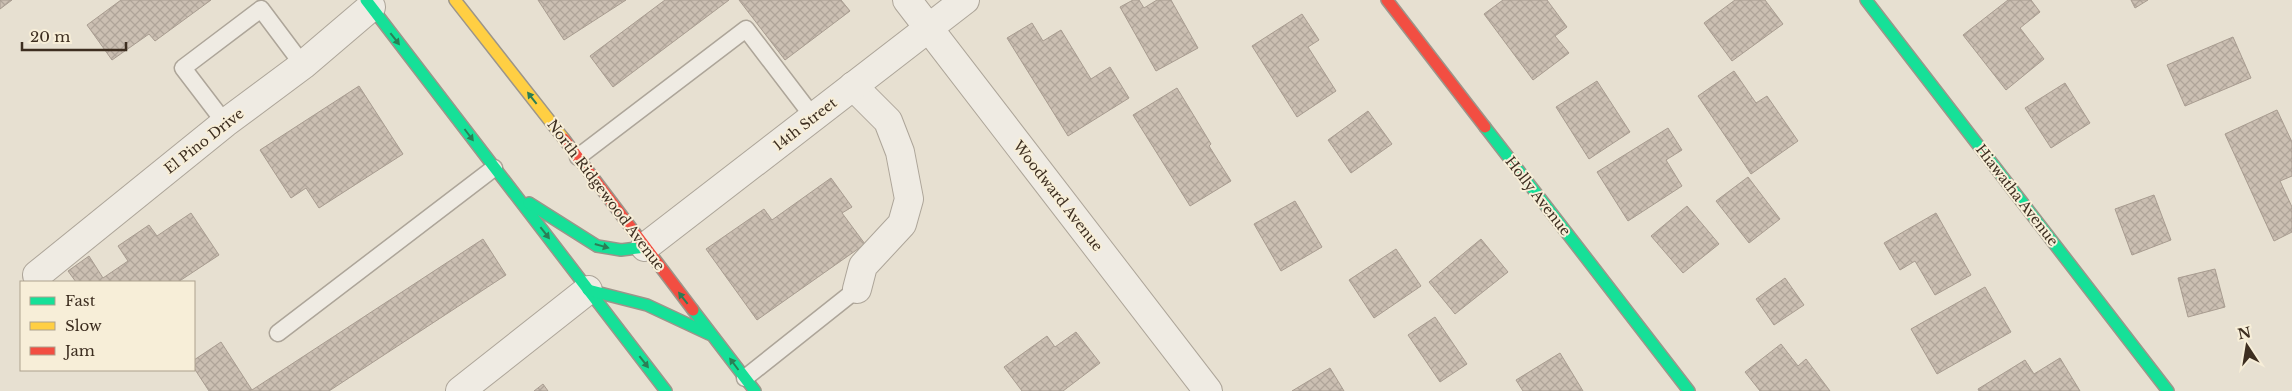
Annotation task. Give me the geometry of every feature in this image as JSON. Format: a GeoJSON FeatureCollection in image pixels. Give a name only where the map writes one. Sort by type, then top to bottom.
{"type":"FeatureCollection","features":[{"type":"Feature","properties":{"kind":"main road","name":"North Ridgewood Avenue"},"geometry":{"type":"LineString","coordinates":[[455,0],[578,157],[750,385]]}},
{"type":"Feature","properties":{"kind":"main road","name":"Holly Avenue"},"geometry":{"type":"LineString","coordinates":[[1387,0],[1689,391]]}},
{"type":"Feature","properties":{"kind":"main road","name":"Hiawatha Avenue"},"geometry":{"type":"LineString","coordinates":[[1866,0],[2168,391]]}},
{"type":"Feature","properties":{"kind":"main road"},"geometry":{"type":"LineString","coordinates":[[368,3],[666,391]]}},
{"type":"Feature","properties":{"kind":"main road"},"geometry":{"type":"LineString","coordinates":[[515,195],[598,246],[621,250],[645,247]]}},
{"type":"Feature","properties":{"kind":"main road"},"geometry":{"type":"LineString","coordinates":[[588,290],[647,305],[713,336]]}},
{"type":"Feature","properties":{"kind":"street","name":"Woodward Avenue"},"geometry":{"type":"LineString","coordinates":[[907,0],[1208,391]]}},
{"type":"Feature","properties":{"kind":"street","name":"14th Street"},"geometry":{"type":"LineString","coordinates":[[645,247],[965,0]]}},
{"type":"Feature","properties":{"kind":"street","name":"El Pino Drive"},"geometry":{"type":"LineString","coordinates":[[37,275],[225,123],[303,65],[368,3]]}},
{"type":"Feature","properties":{"kind":"street"},"geometry":{"type":"LineString","coordinates":[[853,86],[888,121],[900,152],[909,198],[902,224],[863,266],[857,289]]}},
{"type":"Feature","properties":{"kind":"street"},"geometry":{"type":"LineString","coordinates":[[460,391],[588,290]]}},
{"type":"Feature","properties":{"kind":"lane"},"geometry":{"type":"LineString","coordinates":[[225,123],[183,68],[261,9],[303,65]]}},
{"type":"Feature","properties":{"kind":"lane"},"geometry":{"type":"LineString","coordinates":[[578,157],[746,29],[814,118]]}},
{"type":"Feature","properties":{"kind":"lane"},"geometry":{"type":"LineString","coordinates":[[278,333],[494,168]]}},
{"type":"Feature","properties":{"kind":"lane"},"geometry":{"type":"LineString","coordinates":[[750,385],[857,289]]}},
{"type":"Feature","properties":{"kind":"building"},"geometry":{"type":"Polygon","coordinates":[[[0,0],[12,0],[0,9],[0,0]]]}},
{"type":"Feature","properties":{"kind":"building"},"geometry":{"type":"Polygon","coordinates":[[[121,0],[211,0],[155,41],[149,34],[112,60],[87,25],[121,0]]]}},
{"type":"Feature","properties":{"kind":"building"},"geometry":{"type":"Polygon","coordinates":[[[538,0],[626,0],[564,40],[538,0]]]}},
{"type":"Feature","properties":{"kind":"building"},"geometry":{"type":"Polygon","coordinates":[[[665,0],[729,0],[613,87],[590,56],[665,0]]]}},
{"type":"Feature","properties":{"kind":"building"},"geometry":{"type":"Polygon","coordinates":[[[739,0],[841,0],[850,11],[785,60],[739,0]]]}},
{"type":"Feature","properties":{"kind":"building"},"geometry":{"type":"Polygon","coordinates":[[[1133,0],[1139,0],[1144,8],[1157,0],[1171,0],[1198,48],[1156,71],[1120,7],[1133,0]]]}},
{"type":"Feature","properties":{"kind":"building"},"geometry":{"type":"Polygon","coordinates":[[[1503,0],[1547,0],[1567,27],[1555,36],[1569,53],[1533,80],[1484,14],[1503,0]]]}},
{"type":"Feature","properties":{"kind":"building"},"geometry":{"type":"Polygon","coordinates":[[[1735,0],[1765,0],[1783,24],[1732,61],[1704,23],[1735,0]]]}},
{"type":"Feature","properties":{"kind":"building"},"geometry":{"type":"Polygon","coordinates":[[[2008,0],[2031,0],[2040,12],[2020,28],[2044,59],[2006,90],[1963,35],[2008,0]]]}},
{"type":"Feature","properties":{"kind":"building"},"geometry":{"type":"Polygon","coordinates":[[[2131,0],[2148,0],[2135,8],[2131,0]]]}},
{"type":"Feature","properties":{"kind":"building"},"geometry":{"type":"Polygon","coordinates":[[[1302,14],[1319,40],[1308,47],[1336,91],[1297,117],[1252,46],[1302,14]]]}},
{"type":"Feature","properties":{"kind":"building"},"geometry":{"type":"Polygon","coordinates":[[[1032,23],[1043,41],[1061,30],[1091,79],[1110,67],[1129,98],[1068,136],[1007,38],[1032,23]]]}},
{"type":"Feature","properties":{"kind":"building"},"geometry":{"type":"Polygon","coordinates":[[[2233,37],[2251,78],[2185,106],[2167,65],[2233,37]]]}},
{"type":"Feature","properties":{"kind":"building"},"geometry":{"type":"Polygon","coordinates":[[[1734,71],[1756,103],[1767,96],[1798,141],[1751,174],[1698,96],[1734,71]]]}},
{"type":"Feature","properties":{"kind":"building"},"geometry":{"type":"Polygon","coordinates":[[[1597,81],[1630,132],[1589,159],[1556,107],[1597,81]]]}},
{"type":"Feature","properties":{"kind":"building"},"geometry":{"type":"Polygon","coordinates":[[[2065,83],[2090,123],[2051,148],[2025,108],[2065,83]]]}},
{"type":"Feature","properties":{"kind":"building"},"geometry":{"type":"Polygon","coordinates":[[[359,86],[403,154],[319,208],[306,188],[291,198],[260,150],[359,86]]]}},
{"type":"Feature","properties":{"kind":"building"},"geometry":{"type":"Polygon","coordinates":[[[1177,88],[1231,181],[1190,206],[1133,115],[1177,88]]]}},
{"type":"Feature","properties":{"kind":"building"},"geometry":{"type":"Polygon","coordinates":[[[2277,110],[2292,142],[2292,176],[2280,181],[2292,207],[2292,232],[2274,241],[2225,134],[2277,110]]]}},
{"type":"Feature","properties":{"kind":"building"},"geometry":{"type":"Polygon","coordinates":[[[1368,111],[1392,144],[1351,173],[1328,140],[1368,111]]]}},
{"type":"Feature","properties":{"kind":"building"},"geometry":{"type":"Polygon","coordinates":[[[1668,128],[1682,150],[1666,160],[1682,186],[1628,221],[1597,172],[1668,128]]]}},
{"type":"Feature","properties":{"kind":"building"},"geometry":{"type":"Polygon","coordinates":[[[1748,177],[1780,219],[1749,243],[1716,201],[1748,177]]]}},
{"type":"Feature","properties":{"kind":"building"},"geometry":{"type":"Polygon","coordinates":[[[831,178],[852,207],[842,213],[865,244],[757,320],[706,249],[764,209],[772,220],[831,178]]]}},
{"type":"Feature","properties":{"kind":"building"},"geometry":{"type":"Polygon","coordinates":[[[2154,195],[2171,240],[2132,255],[2115,209],[2154,195]]]}},
{"type":"Feature","properties":{"kind":"building"},"geometry":{"type":"Polygon","coordinates":[[[1295,201],[1322,247],[1281,271],[1254,224],[1295,201]]]}},
{"type":"Feature","properties":{"kind":"building"},"geometry":{"type":"Polygon","coordinates":[[[1687,206],[1719,244],[1683,273],[1651,236],[1687,206]]]}},
{"type":"Feature","properties":{"kind":"building"},"geometry":{"type":"Polygon","coordinates":[[[191,213],[219,255],[180,281],[75,281],[68,271],[89,256],[103,278],[128,261],[118,246],[149,225],[157,236],[191,213]]]}},
{"type":"Feature","properties":{"kind":"building"},"geometry":{"type":"Polygon","coordinates":[[[1936,213],[1971,275],[1935,295],[1915,261],[1900,270],[1884,243],[1936,213]]]}},
{"type":"Feature","properties":{"kind":"building"},"geometry":{"type":"Polygon","coordinates":[[[483,239],[506,275],[329,391],[209,391],[195,370],[195,359],[221,342],[252,390],[483,239]]]}},
{"type":"Feature","properties":{"kind":"building"},"geometry":{"type":"Polygon","coordinates":[[[1481,239],[1508,272],[1455,314],[1429,282],[1481,239]]]}},
{"type":"Feature","properties":{"kind":"building"},"geometry":{"type":"Polygon","coordinates":[[[1396,249],[1421,286],[1374,318],[1349,280],[1396,249]]]}},
{"type":"Feature","properties":{"kind":"building"},"geometry":{"type":"Polygon","coordinates":[[[2215,269],[2225,307],[2188,317],[2178,278],[2215,269]]]}},
{"type":"Feature","properties":{"kind":"building"},"geometry":{"type":"Polygon","coordinates":[[[1785,278],[1804,305],[1774,325],[1756,299],[1785,278]]]}},
{"type":"Feature","properties":{"kind":"building"},"geometry":{"type":"Polygon","coordinates":[[[1985,287],[2011,332],[1937,374],[1911,329],[1985,287]]]}},
{"type":"Feature","properties":{"kind":"building"},"geometry":{"type":"Polygon","coordinates":[[[1435,317],[1467,364],[1440,382],[1408,335],[1435,317]]]}},
{"type":"Feature","properties":{"kind":"building"},"geometry":{"type":"Polygon","coordinates":[[[1076,332],[1100,363],[1063,391],[1022,391],[1004,367],[1047,336],[1055,347],[1076,332]]]}},
{"type":"Feature","properties":{"kind":"building"},"geometry":{"type":"Polygon","coordinates":[[[1781,344],[1798,366],[1806,359],[1830,391],[1760,391],[1745,372],[1781,344]]]}},
{"type":"Feature","properties":{"kind":"building"},"geometry":{"type":"Polygon","coordinates":[[[1560,353],[1583,391],[1523,391],[1516,380],[1560,353]]]}},
{"type":"Feature","properties":{"kind":"building"},"geometry":{"type":"Polygon","coordinates":[[[2060,358],[2080,391],[1979,391],[1978,389],[2025,360],[2034,374],[2060,358]]]}},
{"type":"Feature","properties":{"kind":"building"},"geometry":{"type":"Polygon","coordinates":[[[1330,368],[1344,391],[1292,391],[1330,368]]]}},
{"type":"Feature","properties":{"kind":"building"},"geometry":{"type":"Polygon","coordinates":[[[543,384],[548,391],[534,391],[543,384]]]}},
{"type":"Feature","properties":{"kind":"traffic: fast"},"geometry":{"type":"LineString","coordinates":[[366,0],[666,391]]}},
{"type":"Feature","properties":{"kind":"traffic: fast"},"geometry":{"type":"LineString","coordinates":[[1866,0],[2168,391]]}},
{"type":"Feature","properties":{"kind":"traffic: fast"},"geometry":{"type":"LineString","coordinates":[[1485,127],[1689,391]]}},
{"type":"Feature","properties":{"kind":"traffic: fast"},"geometry":{"type":"LineString","coordinates":[[529,203],[597,246],[621,250],[645,247]]}},
{"type":"Feature","properties":{"kind":"traffic: fast"},"geometry":{"type":"LineString","coordinates":[[588,290],[647,305],[709,334]]}},
{"type":"Feature","properties":{"kind":"traffic: fast"},"geometry":{"type":"LineString","coordinates":[[693,310],[755,391]]}},
{"type":"Feature","properties":{"kind":"traffic: slow"},"geometry":{"type":"LineString","coordinates":[[455,0],[564,139]]}},
{"type":"Feature","properties":{"kind":"traffic: jam"},"geometry":{"type":"LineString","coordinates":[[1387,0],[1485,127]]}},
{"type":"Feature","properties":{"kind":"traffic: jam"},"geometry":{"type":"LineString","coordinates":[[564,139],[693,310]]}}]}
